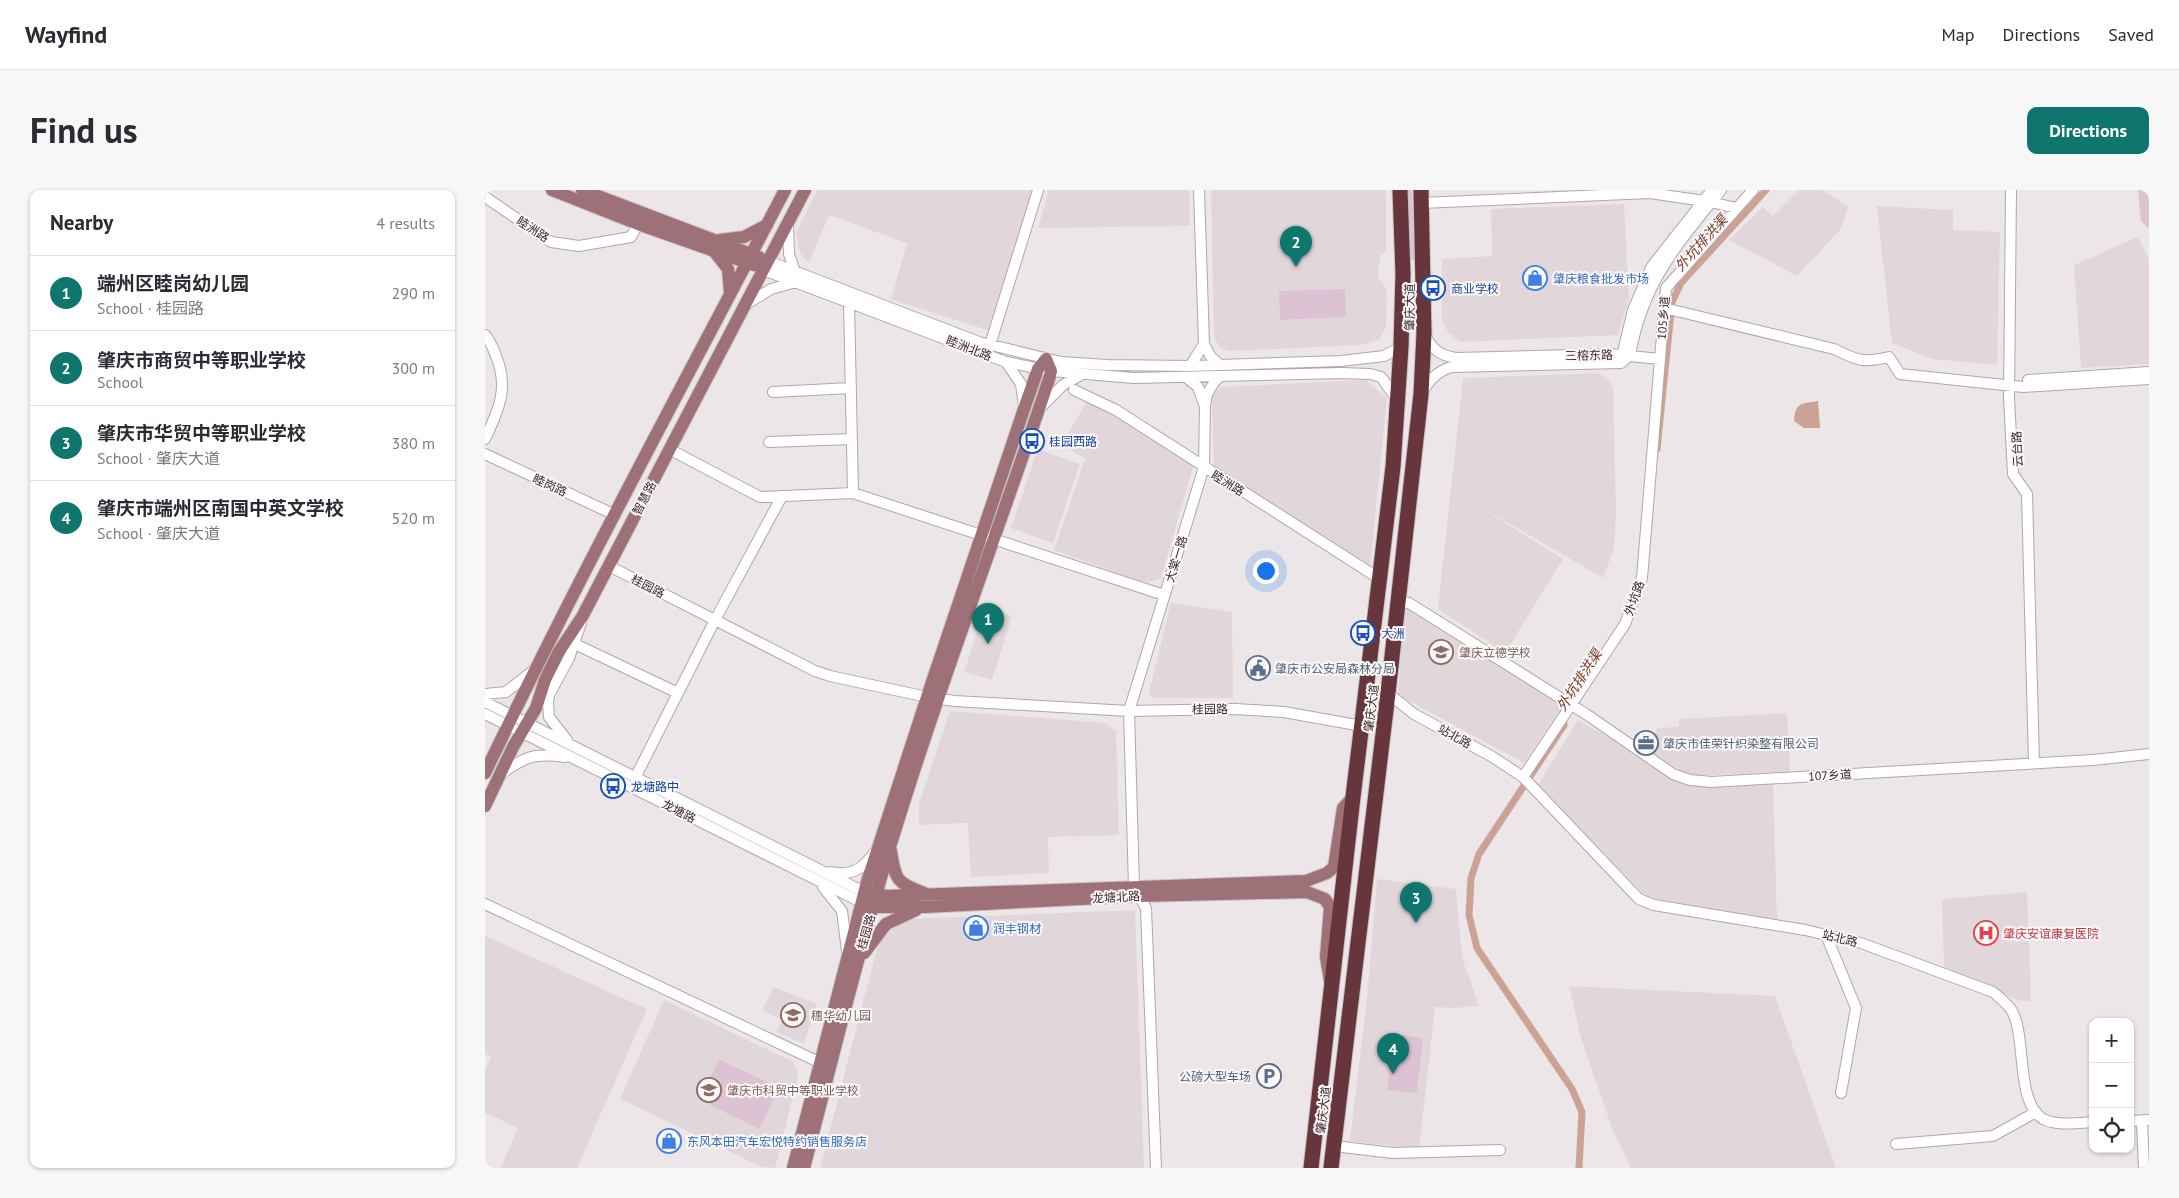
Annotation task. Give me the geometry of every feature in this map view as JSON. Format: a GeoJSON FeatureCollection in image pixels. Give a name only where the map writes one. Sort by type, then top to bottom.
{"type":"FeatureCollection","features":[{"type":"Feature","properties":{"kind":"highway","name":"肇庆大道"},"geometry":{"type":"LineString","coordinates":[[1311,1168],[1393,467],[1401,347],[1403,269],[1400,190]]}},
{"type":"Feature","properties":{"kind":"highway","name":"肇庆大道"},"geometry":{"type":"LineString","coordinates":[[1331,1168],[1388,693],[1421,394],[1424,334],[1424,268],[1421,197]]}},
{"type":"Feature","properties":{"kind":"highway"},"geometry":{"type":"LineString","coordinates":[[1403,269],[1424,268]]}},
{"type":"Feature","properties":{"kind":"highway"},"geometry":{"type":"LineString","coordinates":[[1359,750],[1365,770],[1359,820],[1363,827],[1371,828]]}},
{"type":"Feature","properties":{"kind":"highway"},"geometry":{"type":"LineString","coordinates":[[1339,928],[1347,925],[1352,930],[1348,972],[1352,993]]}},
{"type":"Feature","properties":{"kind":"main road","name":"睦洲北路"},"geometry":{"type":"LineString","coordinates":[[553,190],[638,224],[714,246],[766,265]]}},
{"type":"Feature","properties":{"kind":"main road","name":"睦洲北路"},"geometry":{"type":"LineString","coordinates":[[582,190],[714,246]]}},
{"type":"Feature","properties":{"kind":"main road","name":"智慧路"},"geometry":{"type":"LineString","coordinates":[[485,773],[615,515],[785,190]]}},
{"type":"Feature","properties":{"kind":"main road","name":"智慧路"},"geometry":{"type":"LineString","coordinates":[[485,806],[513,747],[536,708],[545,680],[558,653],[583,617],[805,190]]}},
{"type":"Feature","properties":{"kind":"main road"},"geometry":{"type":"LineString","coordinates":[[730,296],[728,269],[714,246],[744,238],[767,225]]}},
{"type":"Feature","properties":{"kind":"main road"},"geometry":{"type":"LineString","coordinates":[[987,537],[1024,409],[1045,366]]}},
{"type":"Feature","properties":{"kind":"main road"},"geometry":{"type":"LineString","coordinates":[[987,537],[1038,411],[1045,366]]}},
{"type":"Feature","properties":{"kind":"main road"},"geometry":{"type":"LineString","coordinates":[[627,492],[630,498],[636,501],[643,500]]}},
{"type":"Feature","properties":{"kind":"main road","name":"桂园路"},"geometry":{"type":"LineString","coordinates":[[804,1168],[825,1065],[869,899],[885,845],[987,537]]}},
{"type":"Feature","properties":{"kind":"main road"},"geometry":{"type":"LineString","coordinates":[[1332,993],[1326,957],[1330,908],[1325,900],[1307,887],[1334,867],[1343,808],[1353,797]]}},
{"type":"Feature","properties":{"kind":"main road"},"geometry":{"type":"LineString","coordinates":[[885,845],[898,881],[927,901]]}},
{"type":"Feature","properties":{"kind":"main road","name":"龙塘北路"},"geometry":{"type":"LineString","coordinates":[[927,901],[1307,887]]}},
{"type":"Feature","properties":{"kind":"main road"},"geometry":{"type":"LineString","coordinates":[[869,899],[927,901]]}},
{"type":"Feature","properties":{"kind":"main road"},"geometry":{"type":"LineString","coordinates":[[852,964],[886,924],[927,901]]}},
{"type":"Feature","properties":{"kind":"main road"},"geometry":{"type":"LineString","coordinates":[[793,1168],[825,1065]]}},
{"type":"Feature","properties":{"kind":"street"},"geometry":{"type":"LineString","coordinates":[[990,345],[1038,190]]}},
{"type":"Feature","properties":{"kind":"street"},"geometry":{"type":"LineString","coordinates":[[1199,190],[1204,344],[1211,357],[1220,365]]}},
{"type":"Feature","properties":{"kind":"street"},"geometry":{"type":"LineString","coordinates":[[1624,358],[1640,312],[1659,272],[1707,202],[1712,190]]}},
{"type":"Feature","properties":{"kind":"street"},"geometry":{"type":"LineString","coordinates":[[1707,202],[1721,190]]}},
{"type":"Feature","properties":{"kind":"street","name":"105乡道"},"geometry":{"type":"LineString","coordinates":[[1624,358],[1660,358],[1666,288],[1753,190]]}},
{"type":"Feature","properties":{"kind":"street","name":"云台路"},"geometry":{"type":"LineString","coordinates":[[2011,190],[2012,384],[2017,478],[2027,494],[2034,763]]}},
{"type":"Feature","properties":{"kind":"street","name":"云台路"},"geometry":{"type":"LineString","coordinates":[[2012,384],[2016,190]]}},
{"type":"Feature","properties":{"kind":"street"},"geometry":{"type":"LineString","coordinates":[[1421,197],[1650,192],[1736,208]]}},
{"type":"Feature","properties":{"kind":"street","name":"睦洲路"},"geometry":{"type":"LineString","coordinates":[[485,197],[551,242],[579,246],[631,237],[638,224]]}},
{"type":"Feature","properties":{"kind":"street"},"geometry":{"type":"LineString","coordinates":[[745,305],[771,289],[796,277],[789,254],[787,223]]}},
{"type":"Feature","properties":{"kind":"street","name":"睦洲北路"},"geometry":{"type":"LineString","coordinates":[[766,265],[1045,366],[1082,375],[1126,378],[1187,378],[1341,373],[1370,374],[1381,377],[1398,402]]}},
{"type":"Feature","properties":{"kind":"street","name":"睦洲北路"},"geometry":{"type":"LineString","coordinates":[[796,277],[849,302],[1006,362],[1045,366],[1190,366],[1341,361],[1384,356],[1401,347]]}},
{"type":"Feature","properties":{"kind":"street"},"geometry":{"type":"LineString","coordinates":[[849,302],[853,493]]}},
{"type":"Feature","properties":{"kind":"street"},"geometry":{"type":"LineString","coordinates":[[1664,308],[1835,349],[1849,357],[1867,362],[1889,357],[1900,374],[2012,384],[2023,387],[2149,379]]}},
{"type":"Feature","properties":{"kind":"street"},"geometry":{"type":"LineString","coordinates":[[1421,394],[1432,378],[1453,363],[1432,348],[1424,334]]}},
{"type":"Feature","properties":{"kind":"street"},"geometry":{"type":"LineString","coordinates":[[485,335],[489,339],[501,369],[503,389],[499,410],[485,439]]}},
{"type":"Feature","properties":{"kind":"street"},"geometry":{"type":"LineString","coordinates":[[1190,366],[1204,344]]}},
{"type":"Feature","properties":{"kind":"street","name":"三榕东路"},"geometry":{"type":"LineString","coordinates":[[1453,363],[1624,358]]}},
{"type":"Feature","properties":{"kind":"street","name":"外坑路"},"geometry":{"type":"LineString","coordinates":[[1523,777],[1625,624],[1642,578],[1660,358]]}},
{"type":"Feature","properties":{"kind":"street"},"geometry":{"type":"LineString","coordinates":[[1341,361],[1359,364],[1359,368],[1357,370],[1345,370],[1341,373]]}},
{"type":"Feature","properties":{"kind":"street"},"geometry":{"type":"LineString","coordinates":[[1006,362],[1021,384],[1024,409]]}},
{"type":"Feature","properties":{"kind":"street"},"geometry":{"type":"LineString","coordinates":[[2012,384],[2023,380],[2149,372]]}},
{"type":"Feature","properties":{"kind":"street"},"geometry":{"type":"LineString","coordinates":[[1038,411],[1063,385],[1082,375]]}},
{"type":"Feature","properties":{"kind":"street"},"geometry":{"type":"LineString","coordinates":[[1205,405],[1211,386],[1221,376]]}},
{"type":"Feature","properties":{"kind":"street"},"geometry":{"type":"LineString","coordinates":[[1187,378],[1198,387],[1205,405]]}},
{"type":"Feature","properties":{"kind":"street"},"geometry":{"type":"LineString","coordinates":[[773,392],[851,388]]}},
{"type":"Feature","properties":{"kind":"street","name":"睦洲路"},"geometry":{"type":"LineString","coordinates":[[1074,390],[1116,410],[1380,579]]}},
{"type":"Feature","properties":{"kind":"street","name":"大棠一路"},"geometry":{"type":"LineString","coordinates":[[1156,1168],[1146,908],[1136,892],[1129,710],[1204,467],[1205,405]]}},
{"type":"Feature","properties":{"kind":"street"},"geometry":{"type":"LineString","coordinates":[[769,442],[852,439]]}},
{"type":"Feature","properties":{"kind":"street"},"geometry":{"type":"LineString","coordinates":[[669,450],[760,497],[853,493],[1165,595]]}},
{"type":"Feature","properties":{"kind":"street","name":"睦岗路"},"geometry":{"type":"LineString","coordinates":[[485,454],[615,515]]}},
{"type":"Feature","properties":{"kind":"street"},"geometry":{"type":"LineString","coordinates":[[635,778],[715,620],[782,496]]}},
{"type":"Feature","properties":{"kind":"street","name":"桂园路"},"geometry":{"type":"LineString","coordinates":[[609,566],[815,671],[829,676],[933,698],[1129,710],[1236,709],[1284,712],[1362,726]]}},
{"type":"Feature","properties":{"kind":"street","name":"107乡道"},"geometry":{"type":"LineString","coordinates":[[1398,601],[1409,603],[1571,704],[1653,762],[1673,774],[1690,780],[1711,782],[2093,760],[2149,754]]}},
{"type":"Feature","properties":{"kind":"street"},"geometry":{"type":"LineString","coordinates":[[573,746],[552,722],[549,716],[548,702],[575,644],[583,617]]}},
{"type":"Feature","properties":{"kind":"street"},"geometry":{"type":"LineString","coordinates":[[575,644],[678,692]]}},
{"type":"Feature","properties":{"kind":"street"},"geometry":{"type":"LineString","coordinates":[[485,694],[506,692],[537,667]]}},
{"type":"Feature","properties":{"kind":"street","name":"站北路"},"geometry":{"type":"LineString","coordinates":[[1388,693],[1414,714],[1491,756],[1523,777],[1537,789],[1639,899],[1654,905],[1826,935],[1861,943],[1993,992],[2005,1001],[2016,1020],[2029,1099],[2036,1112]]}},
{"type":"Feature","properties":{"kind":"street"},"geometry":{"type":"LineString","coordinates":[[485,702],[511,721]]}},
{"type":"Feature","properties":{"kind":"street","name":"龙塘路"},"geometry":{"type":"LineString","coordinates":[[485,714],[511,721],[573,758],[817,881],[869,899]]}},
{"type":"Feature","properties":{"kind":"street"},"geometry":{"type":"LineString","coordinates":[[525,729],[573,746],[819,870],[869,899]]}},
{"type":"Feature","properties":{"kind":"street"},"geometry":{"type":"LineString","coordinates":[[499,776],[517,762],[534,755],[573,758]]}},
{"type":"Feature","properties":{"kind":"street"},"geometry":{"type":"LineString","coordinates":[[819,870],[841,874],[855,872],[885,845]]}},
{"type":"Feature","properties":{"kind":"street"},"geometry":{"type":"LineString","coordinates":[[817,881],[842,911],[852,964]]}},
{"type":"Feature","properties":{"kind":"street"},"geometry":{"type":"LineString","coordinates":[[485,904],[825,1065]]}},
{"type":"Feature","properties":{"kind":"street"},"geometry":{"type":"LineString","coordinates":[[1826,935],[1857,1008],[1841,1093]]}},
{"type":"Feature","properties":{"kind":"street"},"geometry":{"type":"LineString","coordinates":[[1896,1144],[1993,1136],[2036,1112],[2045,1120],[2063,1123],[2089,1122]]}},
{"type":"Feature","properties":{"kind":"street"},"geometry":{"type":"LineString","coordinates":[[2144,1168],[2145,1120]]}},
{"type":"Feature","properties":{"kind":"street"},"geometry":{"type":"LineString","coordinates":[[1334,1146],[1393,1153],[1500,1150]]}},
{"type":"Feature","properties":{"kind":"shaded area"},"geometry":{"type":"Polygon","coordinates":[[[817,190],[1032,190],[990,331],[891,299],[907,243],[829,215],[809,263],[800,253],[796,233],[817,190]]]}},
{"type":"Feature","properties":{"kind":"shaded area"},"geometry":{"type":"Polygon","coordinates":[[[1049,190],[1189,190],[1190,226],[1038,228],[1049,190]]]}},
{"type":"Feature","properties":{"kind":"shaded area"},"geometry":{"type":"Polygon","coordinates":[[[1211,190],[1386,190],[1386,251],[1380,256],[1378,278],[1387,289],[1386,328],[1378,340],[1360,345],[1231,351],[1220,348],[1214,337],[1211,190]]]}},
{"type":"Feature","properties":{"kind":"shaded area"},"geometry":{"type":"Polygon","coordinates":[[[1403,190],[1412,190],[1415,260],[1405,260],[1403,190]]]}},
{"type":"Feature","properties":{"kind":"shaded area"},"geometry":{"type":"Polygon","coordinates":[[[1799,190],[1822,190],[1848,206],[1841,229],[1797,276],[1729,240],[1763,207],[1773,216],[1799,190]]]}},
{"type":"Feature","properties":{"kind":"shaded area"},"geometry":{"type":"Polygon","coordinates":[[[2138,190],[2149,190],[2149,229],[2141,221],[2138,190]]]}},
{"type":"Feature","properties":{"kind":"shaded area","name":"肇庆粮食批发市场"},"geometry":{"type":"Polygon","coordinates":[[[1624,204],[1629,298],[1618,335],[1460,342],[1448,332],[1442,319],[1442,259],[1492,256],[1491,209],[1624,204]]]}},
{"type":"Feature","properties":{"kind":"shaded area"},"geometry":{"type":"Polygon","coordinates":[[[1877,206],[1953,210],[1953,230],[2000,232],[1997,365],[1932,359],[1892,343],[1877,206]]]}},
{"type":"Feature","properties":{"kind":"shaded area"},"geometry":{"type":"Polygon","coordinates":[[[2138,237],[2149,259],[2149,364],[2081,368],[2074,265],[2138,237]]]}},
{"type":"Feature","properties":{"kind":"shaded area"},"geometry":{"type":"Polygon","coordinates":[[[1345,289],[1346,317],[1280,320],[1279,291],[1345,289]]]}},
{"type":"Feature","properties":{"kind":"shaded area"},"geometry":{"type":"Polygon","coordinates":[[[1598,373],[1606,378],[1613,387],[1616,510],[1614,548],[1603,578],[1474,503],[1563,559],[1505,653],[1438,609],[1463,378],[1598,373]]]}},
{"type":"Feature","properties":{"kind":"shaded area"},"geometry":{"type":"Polygon","coordinates":[[[1366,380],[1387,398],[1370,567],[1214,466],[1212,397],[1220,387],[1366,380]]]}},
{"type":"Feature","properties":{"kind":"shaded area"},"geometry":{"type":"Polygon","coordinates":[[[1088,399],[1194,464],[1161,578],[1145,583],[1054,550],[1085,459],[1062,444],[1088,399]]]}},
{"type":"Feature","properties":{"kind":"shaded area"},"geometry":{"type":"Polygon","coordinates":[[[1818,401],[1820,428],[1804,428],[1794,421],[1796,410],[1800,405],[1818,401]]]}},
{"type":"Feature","properties":{"kind":"shaded area"},"geometry":{"type":"Polygon","coordinates":[[[1038,449],[1080,464],[1053,543],[1011,528],[1038,449]]]}},
{"type":"Feature","properties":{"kind":"shaded area"},"geometry":{"type":"Polygon","coordinates":[[[1171,603],[1232,612],[1233,698],[1153,698],[1149,692],[1171,603]]]}},
{"type":"Feature","properties":{"kind":"shaded area"},"geometry":{"type":"Polygon","coordinates":[[[985,607],[1012,616],[992,680],[964,672],[985,607]]]}},
{"type":"Feature","properties":{"kind":"shaded area","name":"肇庆立德学校"},"geometry":{"type":"Polygon","coordinates":[[[1412,607],[1563,705],[1524,763],[1398,695],[1404,610],[1412,607]]]}},
{"type":"Feature","properties":{"kind":"shaded area"},"geometry":{"type":"Polygon","coordinates":[[[950,711],[1105,723],[1116,731],[1119,835],[1048,837],[1049,873],[971,877],[968,823],[919,825],[919,803],[950,711]]]}},
{"type":"Feature","properties":{"kind":"shaded area"},"geometry":{"type":"Polygon","coordinates":[[[1787,713],[1790,771],[1691,776],[1650,753],[1657,728],[1679,727],[1679,719],[1787,713]]]}},
{"type":"Feature","properties":{"kind":"shaded area"},"geometry":{"type":"Polygon","coordinates":[[[1578,720],[1673,774],[1773,782],[1777,921],[1647,897],[1538,785],[1578,720]]]}},
{"type":"Feature","properties":{"kind":"shaded area"},"geometry":{"type":"Polygon","coordinates":[[[1377,879],[1456,889],[1462,958],[1479,1006],[1435,1007],[1419,1149],[1350,1141],[1367,998],[1377,879]]]}},
{"type":"Feature","properties":{"kind":"shaded area","name":"肇庆安谊康复医院"},"geometry":{"type":"Polygon","coordinates":[[[2027,892],[2031,1001],[2018,1000],[1944,967],[1942,899],[2027,892]]]}},
{"type":"Feature","properties":{"kind":"shaded area"},"geometry":{"type":"Polygon","coordinates":[[[1135,910],[1144,1168],[820,1168],[878,945],[883,934],[909,919],[1135,910]]]}},
{"type":"Feature","properties":{"kind":"shaded area"},"geometry":{"type":"Polygon","coordinates":[[[485,936],[647,1009],[577,1168],[501,1168],[518,1128],[485,1113],[485,1071],[491,1057],[485,1054],[485,936]]]}},
{"type":"Feature","properties":{"kind":"shaded area"},"geometry":{"type":"Polygon","coordinates":[[[1569,986],[1775,996],[1836,1168],[1631,1168],[1612,1128],[1581,1038],[1569,986]]]}},
{"type":"Feature","properties":{"kind":"shaded area","name":"穗华幼儿园"},"geometry":{"type":"Polygon","coordinates":[[[774,987],[817,1004],[804,1044],[776,1032],[782,1020],[762,1010],[774,987]]]}},
{"type":"Feature","properties":{"kind":"shaded area","name":"肇庆市科贸中等职业学校"},"geometry":{"type":"Polygon","coordinates":[[[664,1000],[792,1061],[797,1069],[797,1081],[775,1168],[762,1167],[620,1099],[664,1000]]]}},
{"type":"Feature","properties":{"kind":"shaded area"},"geometry":{"type":"Polygon","coordinates":[[[1393,1034],[1423,1038],[1417,1093],[1387,1090],[1393,1034]]]}},
{"type":"Feature","properties":{"kind":"shaded area"},"geometry":{"type":"Polygon","coordinates":[[[719,1059],[779,1088],[759,1129],[700,1100],[719,1059]]]}},
{"type":"Feature","properties":{"kind":"waterway","name":"外坑排洪渠"},"geometry":{"type":"LineString","coordinates":[[1657,449],[1672,302],[1681,283],[1766,190]]}},
{"type":"Feature","properties":{"kind":"waterway","name":"外坑排洪渠"},"geometry":{"type":"LineString","coordinates":[[1564,725],[1479,854],[1471,878],[1469,915],[1477,948],[1572,1089],[1582,1112],[1579,1168]]}},
{"type":"Feature","properties":{"kind":"place","name":"肇庆市商贸中等职业学校"},"geometry":{"type":"Point","coordinates":[1296,267]}},
{"type":"Feature","properties":{"kind":"place","name":"肇庆粮食批发市场"},"geometry":{"type":"Point","coordinates":[1535,278]}},
{"type":"Feature","properties":{"kind":"place","name":"商业学校"},"geometry":{"type":"Point","coordinates":[1433,288]}},
{"type":"Feature","properties":{"kind":"place","name":"桂园西路"},"geometry":{"type":"Point","coordinates":[1032,441]}},
{"type":"Feature","properties":{"kind":"place","name":"大洲"},"geometry":{"type":"Point","coordinates":[1363,633]}},
{"type":"Feature","properties":{"kind":"place","name":"端州区睦岗幼儿园"},"geometry":{"type":"Point","coordinates":[988,644]}},
{"type":"Feature","properties":{"kind":"place","name":"肇庆立德学校"},"geometry":{"type":"Point","coordinates":[1441,652]}},
{"type":"Feature","properties":{"kind":"place","name":"肇庆市公安局森林分局"},"geometry":{"type":"Point","coordinates":[1258,668]}},
{"type":"Feature","properties":{"kind":"place","name":"肇庆市佳荣针织染整有限公司"},"geometry":{"type":"Point","coordinates":[1646,743]}},
{"type":"Feature","properties":{"kind":"place","name":"龙塘路中"},"geometry":{"type":"Point","coordinates":[613,786]}},
{"type":"Feature","properties":{"kind":"place","name":"肇庆市华贸中等职业学校"},"geometry":{"type":"Point","coordinates":[1416,923]}},
{"type":"Feature","properties":{"kind":"place","name":"润丰钢材"},"geometry":{"type":"Point","coordinates":[976,928]}},
{"type":"Feature","properties":{"kind":"place","name":"肇庆安谊康复医院"},"geometry":{"type":"Point","coordinates":[1986,933]}},
{"type":"Feature","properties":{"kind":"place","name":"穗华幼儿园"},"geometry":{"type":"Point","coordinates":[793,1015]}},
{"type":"Feature","properties":{"kind":"place","name":"肇庆市端州区南国中英文学校"},"geometry":{"type":"Point","coordinates":[1393,1074]}},
{"type":"Feature","properties":{"kind":"place","name":"公磅大型车场"},"geometry":{"type":"Point","coordinates":[1269,1076]}},
{"type":"Feature","properties":{"kind":"place","name":"肇庆市科贸中等职业学校"},"geometry":{"type":"Point","coordinates":[709,1090]}},
{"type":"Feature","properties":{"kind":"place","name":"东风本田汽车宏悦特约销售服务店"},"geometry":{"type":"Point","coordinates":[669,1141]}}]}
